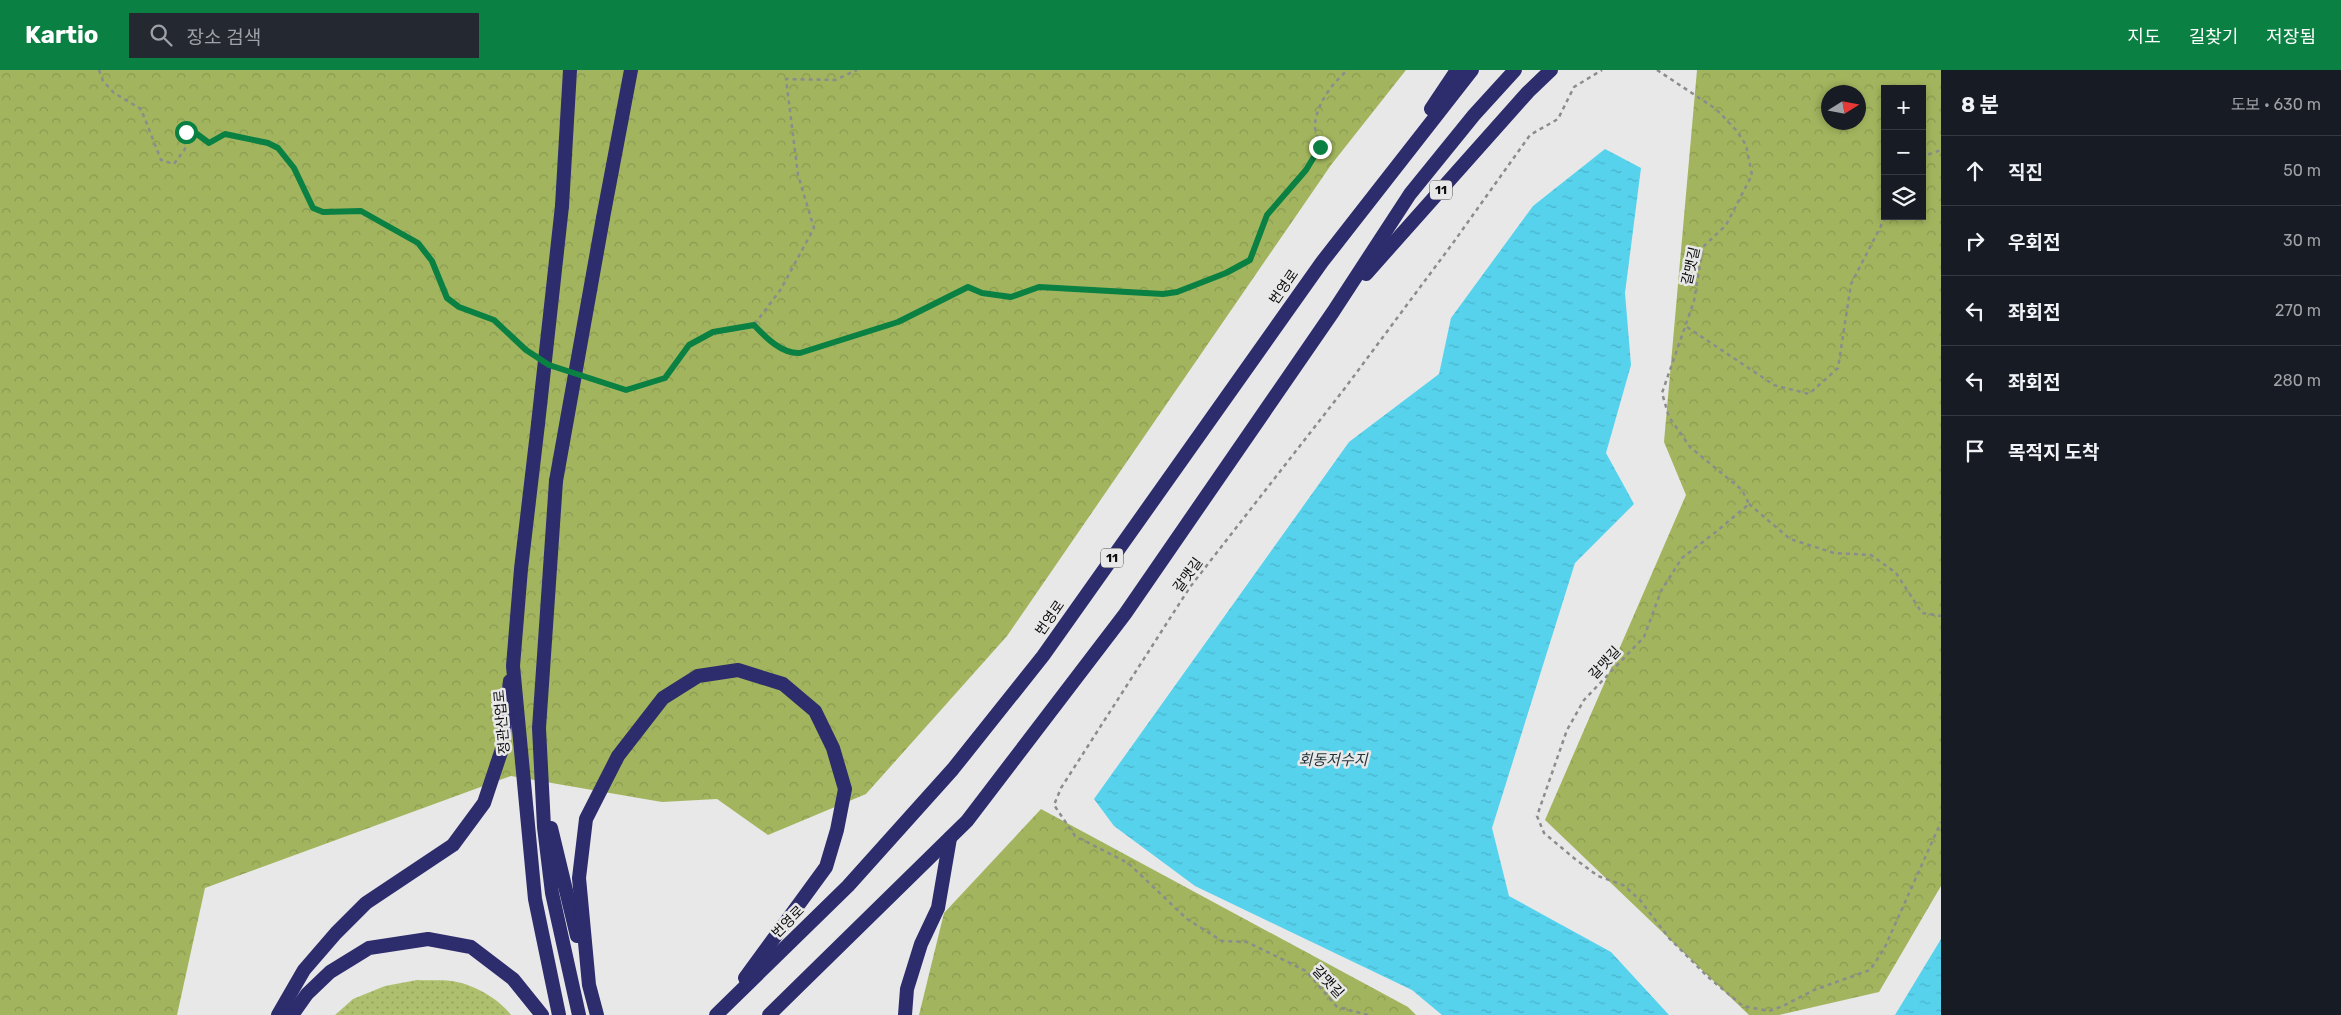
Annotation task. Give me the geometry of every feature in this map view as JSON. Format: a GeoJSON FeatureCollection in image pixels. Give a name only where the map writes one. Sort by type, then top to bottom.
{"type":"FeatureCollection","features":[{"type":"Feature","properties":{"kind":"highway","name":"정관산업로"},"geometry":{"type":"LineString","coordinates":[[559,1015],[535,899],[513,666],[521,568],[562,206],[570,70]]}},
{"type":"Feature","properties":{"kind":"highway"},"geometry":{"type":"LineString","coordinates":[[579,1015],[552,893],[544,827],[539,728],[556,481],[631,70]]}},
{"type":"Feature","properties":{"kind":"highway","name":"번영로"},"geometry":{"type":"LineString","coordinates":[[1367,202],[1457,70]]}},
{"type":"Feature","properties":{"kind":"highway","name":"번영로"},"geometry":{"type":"LineString","coordinates":[[720,1011],[848,886],[953,769],[1043,656],[1316,270],[1367,202],[1472,70]]}},
{"type":"Feature","properties":{"kind":"highway","name":"11"},"geometry":{"type":"LineString","coordinates":[[769,1015],[968,821],[1125,614],[1333,312],[1410,194],[1474,115],[1515,70]]}},
{"type":"Feature","properties":{"kind":"highway","name":"11"},"geometry":{"type":"LineString","coordinates":[[1333,312],[1528,92],[1551,70]]}},
{"type":"Feature","properties":{"kind":"highway"},"geometry":{"type":"LineString","coordinates":[[278,1015],[304,970],[336,933],[366,903],[453,846],[484,803],[502,749],[506,702],[513,666]]}},
{"type":"Feature","properties":{"kind":"highway"},"geometry":{"type":"LineString","coordinates":[[589,985],[579,878],[586,818],[618,756],[663,698],[698,676],[738,670],[783,684],[815,711],[833,748],[845,789],[837,830],[826,867],[720,1011]]}},
{"type":"Feature","properties":{"kind":"highway"},"geometry":{"type":"LineString","coordinates":[[542,787],[597,1015]]}},
{"type":"Feature","properties":{"kind":"highway"},"geometry":{"type":"LineString","coordinates":[[905,1015],[907,988],[922,944],[938,908],[950,838]]}},
{"type":"Feature","properties":{"kind":"highway"},"geometry":{"type":"LineString","coordinates":[[292,1015],[307,994],[330,972],[369,948],[428,940],[471,948],[513,979],[542,1015]]}},
{"type":"Feature","properties":{"kind":"path"},"geometry":{"type":"LineString","coordinates":[[98,70],[103,81],[114,93],[142,109],[161,160],[174,164],[185,149],[186,132],[189,128],[209,143],[225,134],[268,143],[278,148],[294,168],[313,208],[323,212],[361,211],[418,243],[432,261],[447,298],[459,307],[494,320],[534,355]]}},
{"type":"Feature","properties":{"kind":"path"},"geometry":{"type":"LineString","coordinates":[[582,375],[626,390],[665,378],[689,345],[713,332],[754,325],[781,289],[814,228],[798,175],[786,79],[836,80],[857,70]]}},
{"type":"Feature","properties":{"kind":"path"},"geometry":{"type":"LineString","coordinates":[[754,325],[766,338],[792,354],[898,322],[968,287],[982,293],[1011,297],[1039,287],[1163,294],[1177,292],[1241,267],[1250,260],[1267,215],[1306,170],[1320,147],[1315,125],[1318,112],[1331,87],[1348,70]]}},
{"type":"Feature","properties":{"kind":"path","name":"갈맷길"},"geometry":{"type":"LineString","coordinates":[[1368,1015],[1337,1008],[1306,971],[1247,942],[1222,941],[1187,919],[1128,863],[1075,836],[1054,805],[1062,788],[1190,587],[1351,380],[1453,243],[1530,135],[1558,118],[1574,87],[1602,70]]}},
{"type":"Feature","properties":{"kind":"path","name":"갈맷길"},"geometry":{"type":"LineString","coordinates":[[1657,70],[1716,109],[1736,130],[1746,145],[1752,175],[1726,225],[1703,247],[1694,301],[1662,393],[1669,417],[1690,447],[1742,490],[1749,504],[1682,558],[1661,591],[1644,637],[1584,700],[1567,730],[1537,816],[1544,833],[1598,876],[1624,885],[1640,900],[1669,938],[1708,977],[1743,1006],[1769,1011],[1814,990],[1870,970],[1884,949],[1941,822]]}},
{"type":"Feature","properties":{"kind":"path"},"geometry":{"type":"LineString","coordinates":[[1926,155],[1941,150]]}},
{"type":"Feature","properties":{"kind":"path"},"geometry":{"type":"LineString","coordinates":[[1686,327],[1774,385],[1809,394],[1838,368],[1851,284],[1884,220]]}},
{"type":"Feature","properties":{"kind":"path"},"geometry":{"type":"LineString","coordinates":[[1749,504],[1790,539],[1834,553],[1871,555],[1896,573],[1922,613],[1941,616]]}},
{"type":"Feature","properties":{"kind":"green space"},"geometry":{"type":"Polygon","coordinates":[[[0,70],[1406,70],[1331,165],[1007,636],[866,794],[768,835],[717,799],[662,802],[511,776],[205,888],[177,1015],[0,1015],[0,70]]]}},
{"type":"Feature","properties":{"kind":"green space"},"geometry":{"type":"Polygon","coordinates":[[[1697,70],[1941,70],[1941,886],[1879,992],[1779,1015],[1749,1015],[1545,820],[1686,495],[1664,442],[1697,70]]]}},
{"type":"Feature","properties":{"kind":"green space"},"geometry":{"type":"Polygon","coordinates":[[[1041,809],[1408,1007],[1416,1015],[919,1015],[944,913],[1041,809]]]}},
{"type":"Feature","properties":{"kind":"green space"},"geometry":{"type":"Polygon","coordinates":[[[417,980],[442,980],[464,984],[487,994],[511,1015],[335,1015],[353,999],[385,986],[417,980]]]}},
{"type":"Feature","properties":{"kind":"water","name":"회동저수지"},"geometry":{"type":"Polygon","coordinates":[[[1605,149],[1641,168],[1625,293],[1631,365],[1606,453],[1634,504],[1575,563],[1492,828],[1509,896],[1611,952],[1669,1015],[1442,1015],[1412,990],[1195,886],[1114,826],[1094,799],[1349,442],[1439,374],[1451,318],[1533,206],[1605,149]]]}},
{"type":"Feature","properties":{"kind":"water"},"geometry":{"type":"Polygon","coordinates":[[[1941,939],[1941,1015],[1895,1015],[1941,939]]]}},
{"type":"Feature","properties":{"kind":"route"},"geometry":{"type":"LineString","coordinates":[[186,132],[189,128],[194,130],[209,143],[225,134],[268,143],[278,148],[294,168],[313,208],[323,212],[361,211],[418,243],[432,261],[447,298],[459,307],[494,320],[526,350],[549,365],[626,390],[665,378],[689,345],[713,332],[754,325],[766,338],[792,354],[829,345],[898,322],[968,287],[982,293],[1011,297],[1031,288],[1039,287],[1163,294],[1177,292],[1241,267],[1250,260],[1262,234],[1267,215],[1280,203],[1306,170],[1320,147]]}}]}
